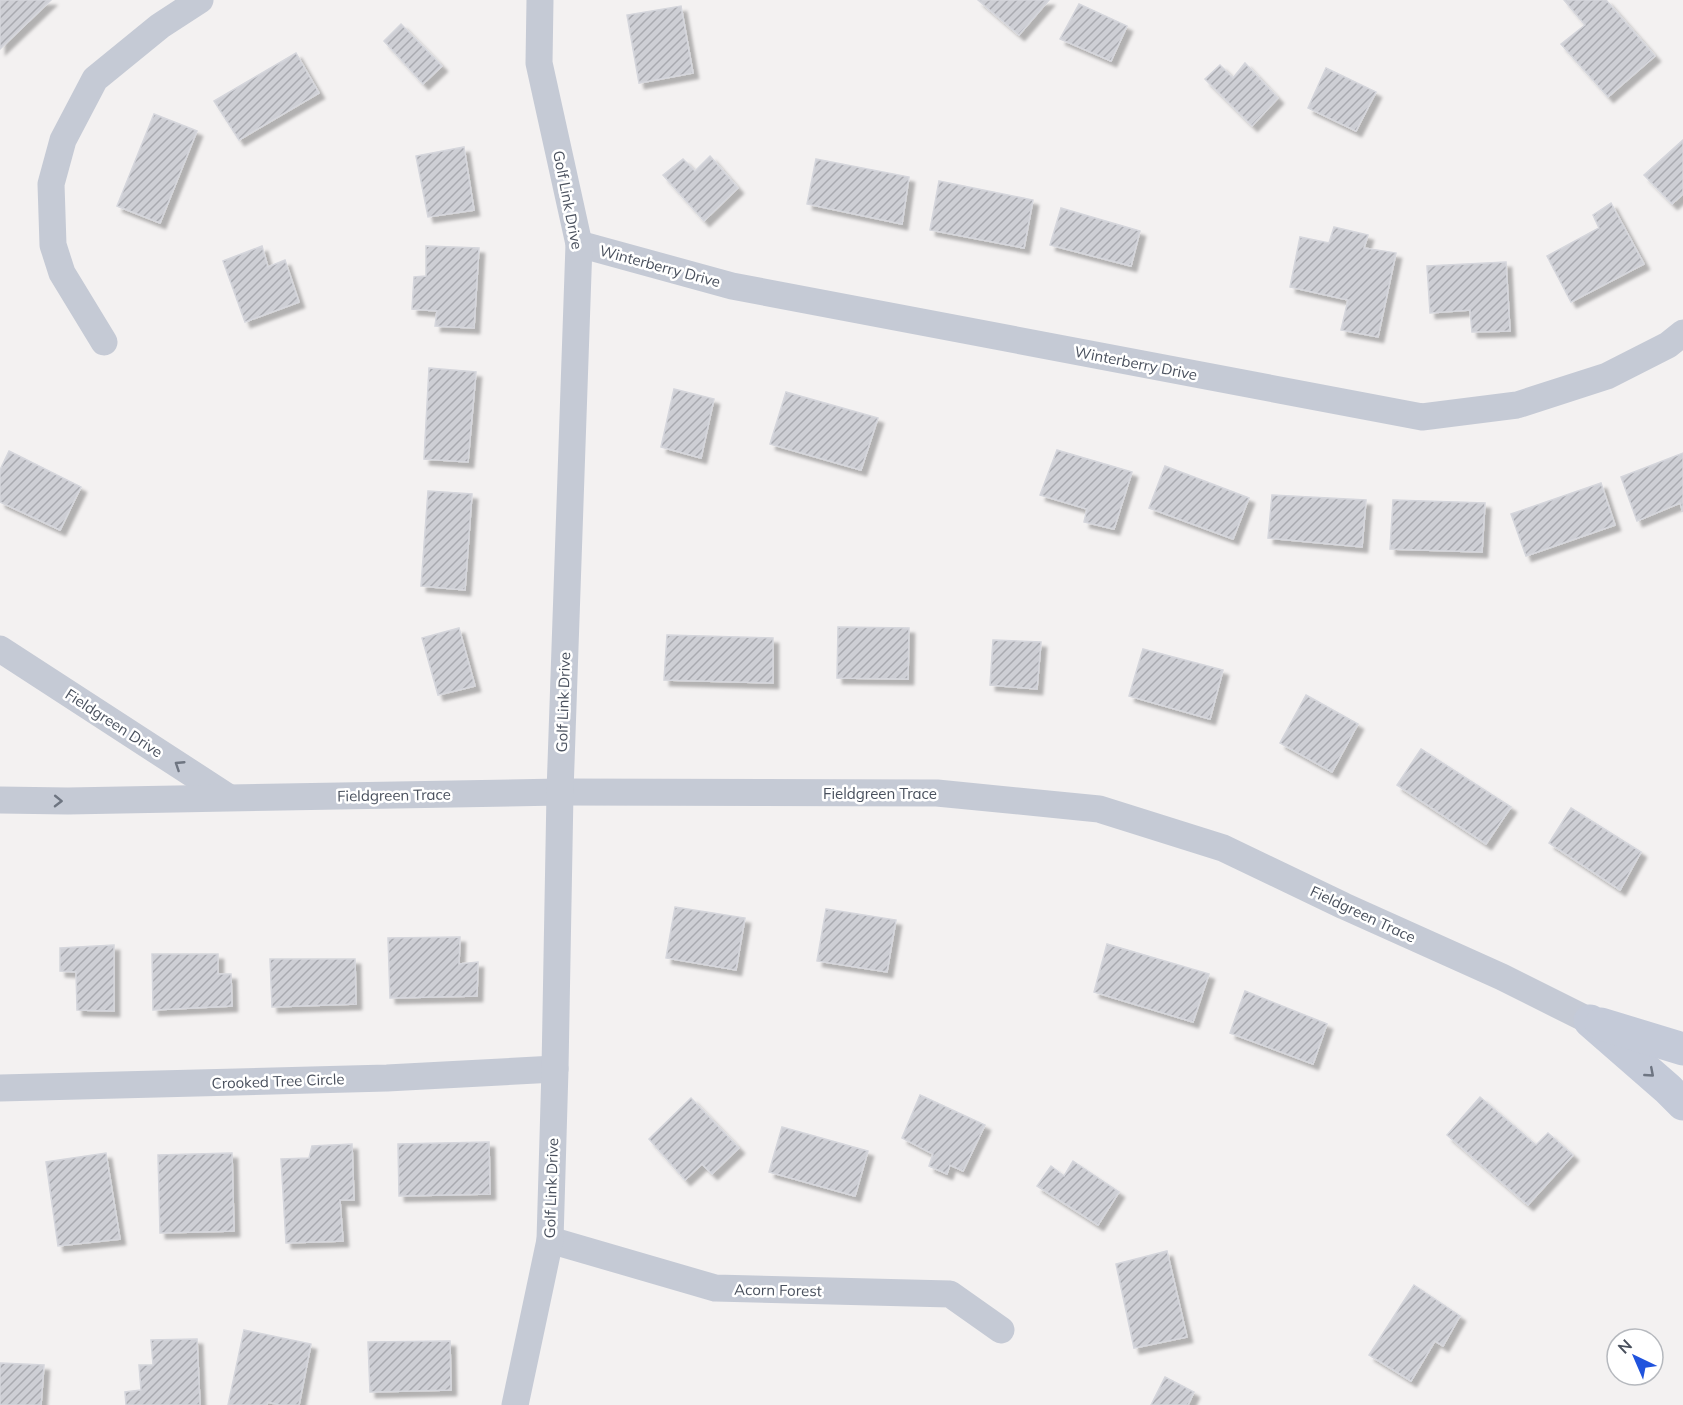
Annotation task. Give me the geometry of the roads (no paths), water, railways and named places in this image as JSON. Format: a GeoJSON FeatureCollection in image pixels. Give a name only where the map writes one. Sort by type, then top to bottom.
{"type":"FeatureCollection","features":[{"type":"Feature","properties":{"kind":"street"},"geometry":{"type":"LineString","coordinates":[[104,342],[62,273],[53,244],[51,184],[63,140],[95,79],[160,26],[200,0]]}},
{"type":"Feature","properties":{"kind":"street","name":"Golf Link Drive"},"geometry":{"type":"LineString","coordinates":[[515,1405],[550,1240],[560,792],[579,244],[539,63],[540,0]]}},
{"type":"Feature","properties":{"kind":"street","name":"Winterberry Drive"},"geometry":{"type":"LineString","coordinates":[[579,244],[732,286],[1422,417],[1517,405],[1607,376],[1668,345],[1683,333]]}},
{"type":"Feature","properties":{"kind":"street","name":"Fieldgreen Drive"},"geometry":{"type":"LineString","coordinates":[[0,649],[228,797]]}},
{"type":"Feature","properties":{"kind":"street","name":"Fieldgreen Trace"},"geometry":{"type":"LineString","coordinates":[[0,800],[68,801],[560,792],[937,793],[1099,809],[1223,848],[1344,906],[1502,977],[1590,1021],[1683,1104]]}},
{"type":"Feature","properties":{"kind":"street"},"geometry":{"type":"LineString","coordinates":[[1590,1021],[1683,1049]]}},
{"type":"Feature","properties":{"kind":"street","name":"Crooked Tree Circle"},"geometry":{"type":"LineString","coordinates":[[0,1088],[387,1078],[555,1069]]}},
{"type":"Feature","properties":{"kind":"street","name":"Acorn Forest"},"geometry":{"type":"LineString","coordinates":[[550,1240],[715,1288],[950,1294],[1001,1330]]}}]}
